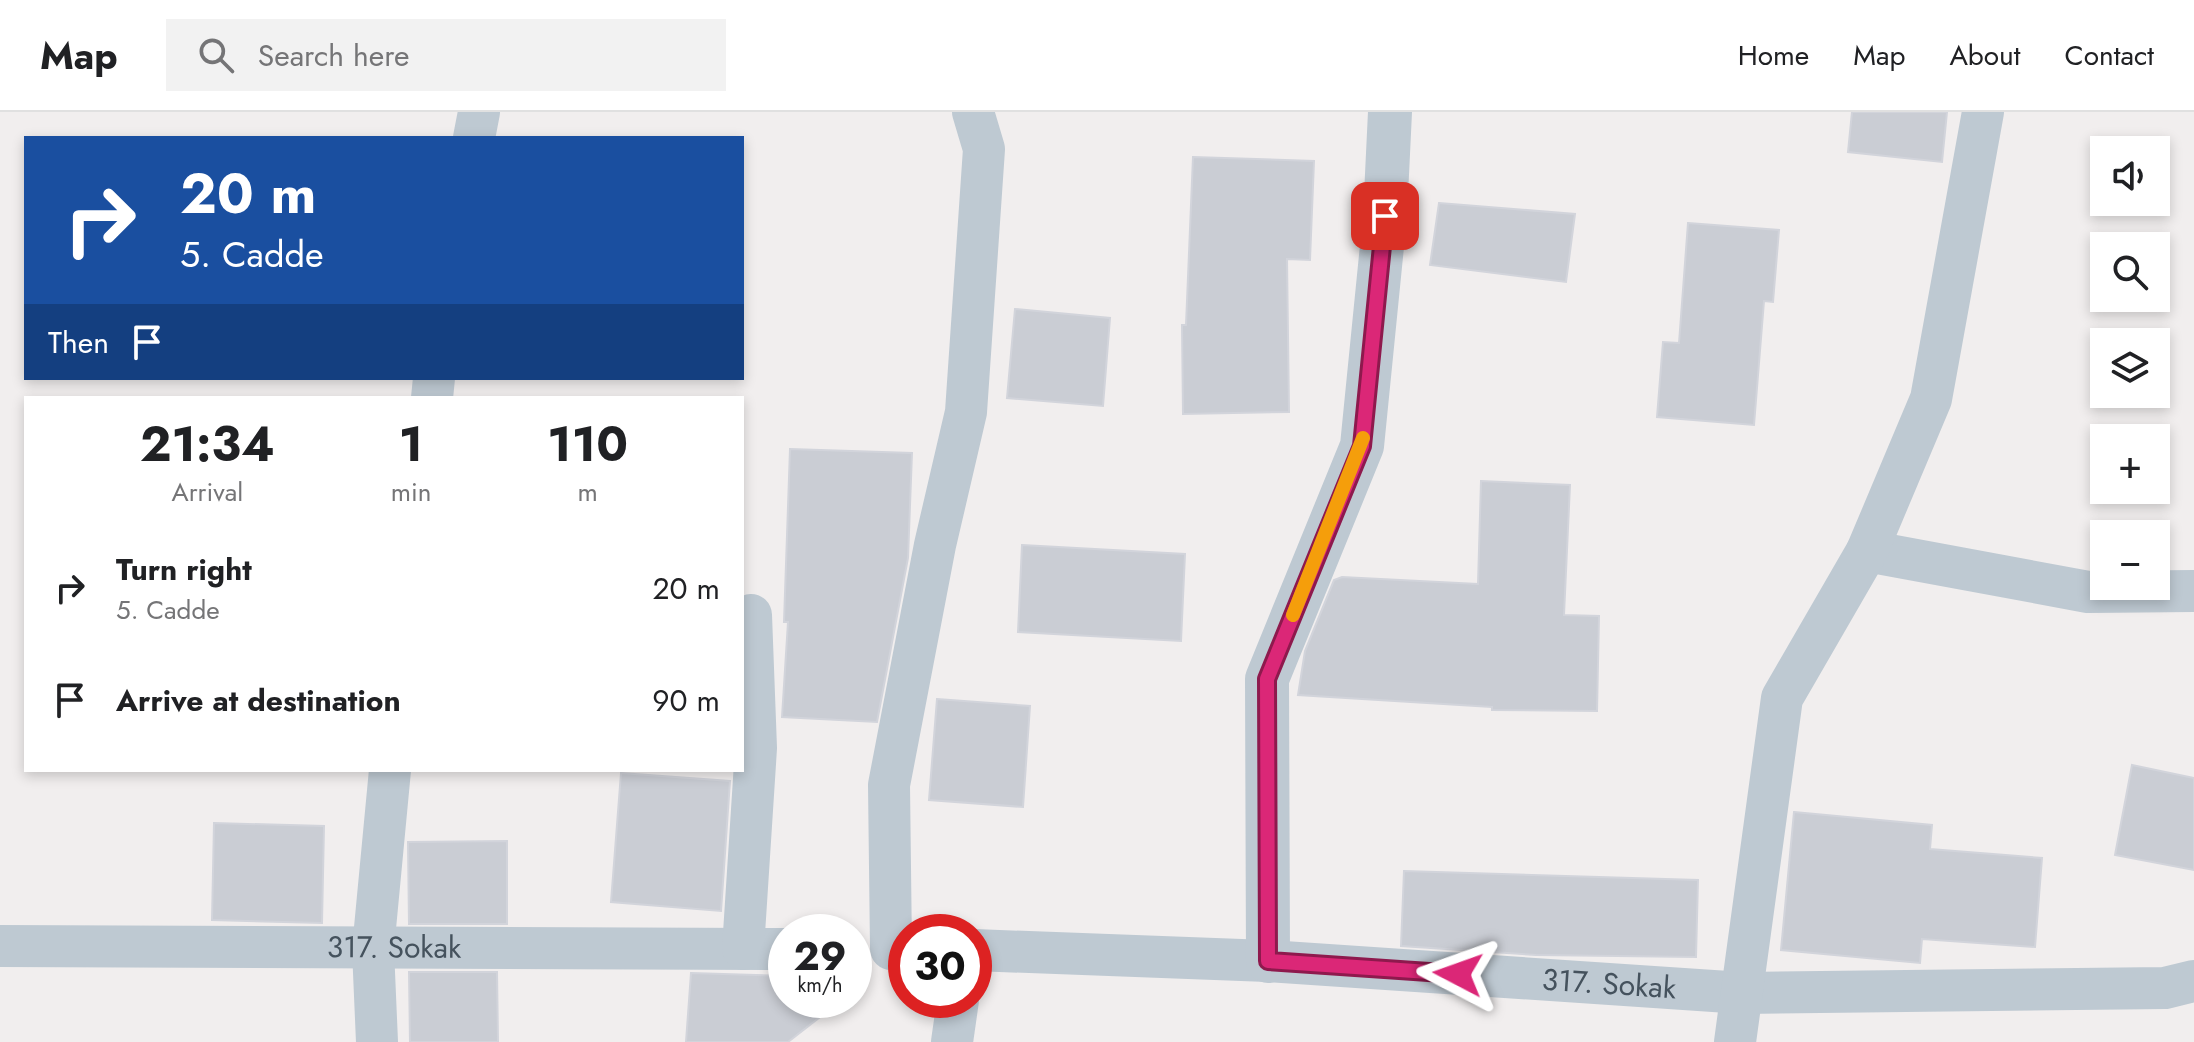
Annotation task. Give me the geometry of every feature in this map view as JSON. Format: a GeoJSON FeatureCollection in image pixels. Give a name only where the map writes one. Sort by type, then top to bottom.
{"type":"FeatureCollection","features":[{"type":"Feature","properties":{"kind":"street"},"geometry":{"type":"LineString","coordinates":[[474,136],[479,112]]}},
{"type":"Feature","properties":{"kind":"street"},"geometry":{"type":"LineString","coordinates":[[884,949],[889,785],[935,545],[966,412],[984,149],[973,112]]}},
{"type":"Feature","properties":{"kind":"street"},"geometry":{"type":"LineString","coordinates":[[1268,961],[1267,679],[1362,446],[1385,216],[1390,112]]}},
{"type":"Feature","properties":{"kind":"street"},"geometry":{"type":"LineString","coordinates":[[1735,1042],[1782,698],[1867,551],[1931,399],[1983,112]]}},
{"type":"Feature","properties":{"kind":"street"},"geometry":{"type":"LineString","coordinates":[[1867,551],[2088,592],[2194,591]]}},
{"type":"Feature","properties":{"kind":"street"},"geometry":{"type":"LineString","coordinates":[[743,949],[756,748],[751,615]]}},
{"type":"Feature","properties":{"kind":"street"},"geometry":{"type":"LineString","coordinates":[[377,1042],[373,949],[390,772]]}},
{"type":"Feature","properties":{"kind":"street","name":"317. Sokak"},"geometry":{"type":"LineString","coordinates":[[0,946],[768,949]]}},
{"type":"Feature","properties":{"kind":"street","name":"317. Sokak"},"geometry":{"type":"LineString","coordinates":[[992,951],[1268,961],[1743,993],[2165,988],[2194,981]]}},
{"type":"Feature","properties":{"kind":"street"},"geometry":{"type":"LineString","coordinates":[[952,1042],[955,1018]]}},
{"type":"Feature","properties":{"kind":"building"},"geometry":{"type":"Polygon","coordinates":[[[1852,112],[1947,112],[1942,162],[1848,152],[1852,112]]]}},
{"type":"Feature","properties":{"kind":"building"},"geometry":{"type":"Polygon","coordinates":[[[1193,157],[1314,161],[1310,260],[1287,259],[1289,412],[1183,414],[1182,325],[1186,325],[1193,157]]]}},
{"type":"Feature","properties":{"kind":"building"},"geometry":{"type":"Polygon","coordinates":[[[1439,203],[1575,214],[1566,282],[1430,265],[1439,203]]]}},
{"type":"Feature","properties":{"kind":"building"},"geometry":{"type":"Polygon","coordinates":[[[1688,223],[1779,230],[1773,302],[1764,301],[1754,425],[1657,417],[1663,342],[1679,343],[1688,223]]]}},
{"type":"Feature","properties":{"kind":"building"},"geometry":{"type":"Polygon","coordinates":[[[1015,309],[1110,318],[1103,406],[1007,398],[1015,309]]]}},
{"type":"Feature","properties":{"kind":"building"},"geometry":{"type":"Polygon","coordinates":[[[790,449],[912,453],[908,558],[877,722],[782,717],[788,622],[784,622],[790,449]]]}},
{"type":"Feature","properties":{"kind":"building"},"geometry":{"type":"Polygon","coordinates":[[[1481,481],[1570,485],[1564,615],[1599,616],[1597,711],[1492,710],[1492,707],[1298,695],[1305,651],[1334,580],[1342,577],[1478,584],[1481,481]]]}},
{"type":"Feature","properties":{"kind":"building"},"geometry":{"type":"Polygon","coordinates":[[[1022,545],[1185,554],[1181,641],[1018,632],[1022,545]]]}},
{"type":"Feature","properties":{"kind":"building"},"geometry":{"type":"Polygon","coordinates":[[[937,699],[1030,706],[1023,807],[929,800],[937,699]]]}},
{"type":"Feature","properties":{"kind":"building"},"geometry":{"type":"Polygon","coordinates":[[[2132,765],[2194,778],[2194,870],[2115,855],[2132,765]]]}},
{"type":"Feature","properties":{"kind":"building"},"geometry":{"type":"Polygon","coordinates":[[[621,773],[730,781],[721,911],[611,902],[621,773]]]}},
{"type":"Feature","properties":{"kind":"building"},"geometry":{"type":"Polygon","coordinates":[[[1794,812],[1932,825],[1930,849],[2042,858],[2035,947],[1922,939],[1920,963],[1781,950],[1794,812]]]}},
{"type":"Feature","properties":{"kind":"building"},"geometry":{"type":"Polygon","coordinates":[[[214,823],[324,826],[322,923],[212,920],[214,823]]]}},
{"type":"Feature","properties":{"kind":"building"},"geometry":{"type":"Polygon","coordinates":[[[507,841],[507,924],[409,924],[408,842],[507,841]]]}},
{"type":"Feature","properties":{"kind":"building"},"geometry":{"type":"Polygon","coordinates":[[[1404,871],[1698,880],[1696,957],[1536,955],[1401,946],[1404,871]]]}},
{"type":"Feature","properties":{"kind":"building"},"geometry":{"type":"Polygon","coordinates":[[[409,972],[497,972],[498,1042],[410,1042],[409,972]]]}},
{"type":"Feature","properties":{"kind":"building"},"geometry":{"type":"Polygon","coordinates":[[[691,973],[768,975],[768,1018],[819,1018],[788,1042],[686,1042],[691,973]]]}},
{"type":"Feature","properties":{"kind":"slow traffic"},"geometry":{"type":"LineString","coordinates":[[1293,615],[1363,438]]}},
{"type":"Feature","properties":{"kind":"route"},"geometry":{"type":"LineString","coordinates":[[1385,216],[1362,446],[1267,679],[1268,961],[1458,974]]}}]}
